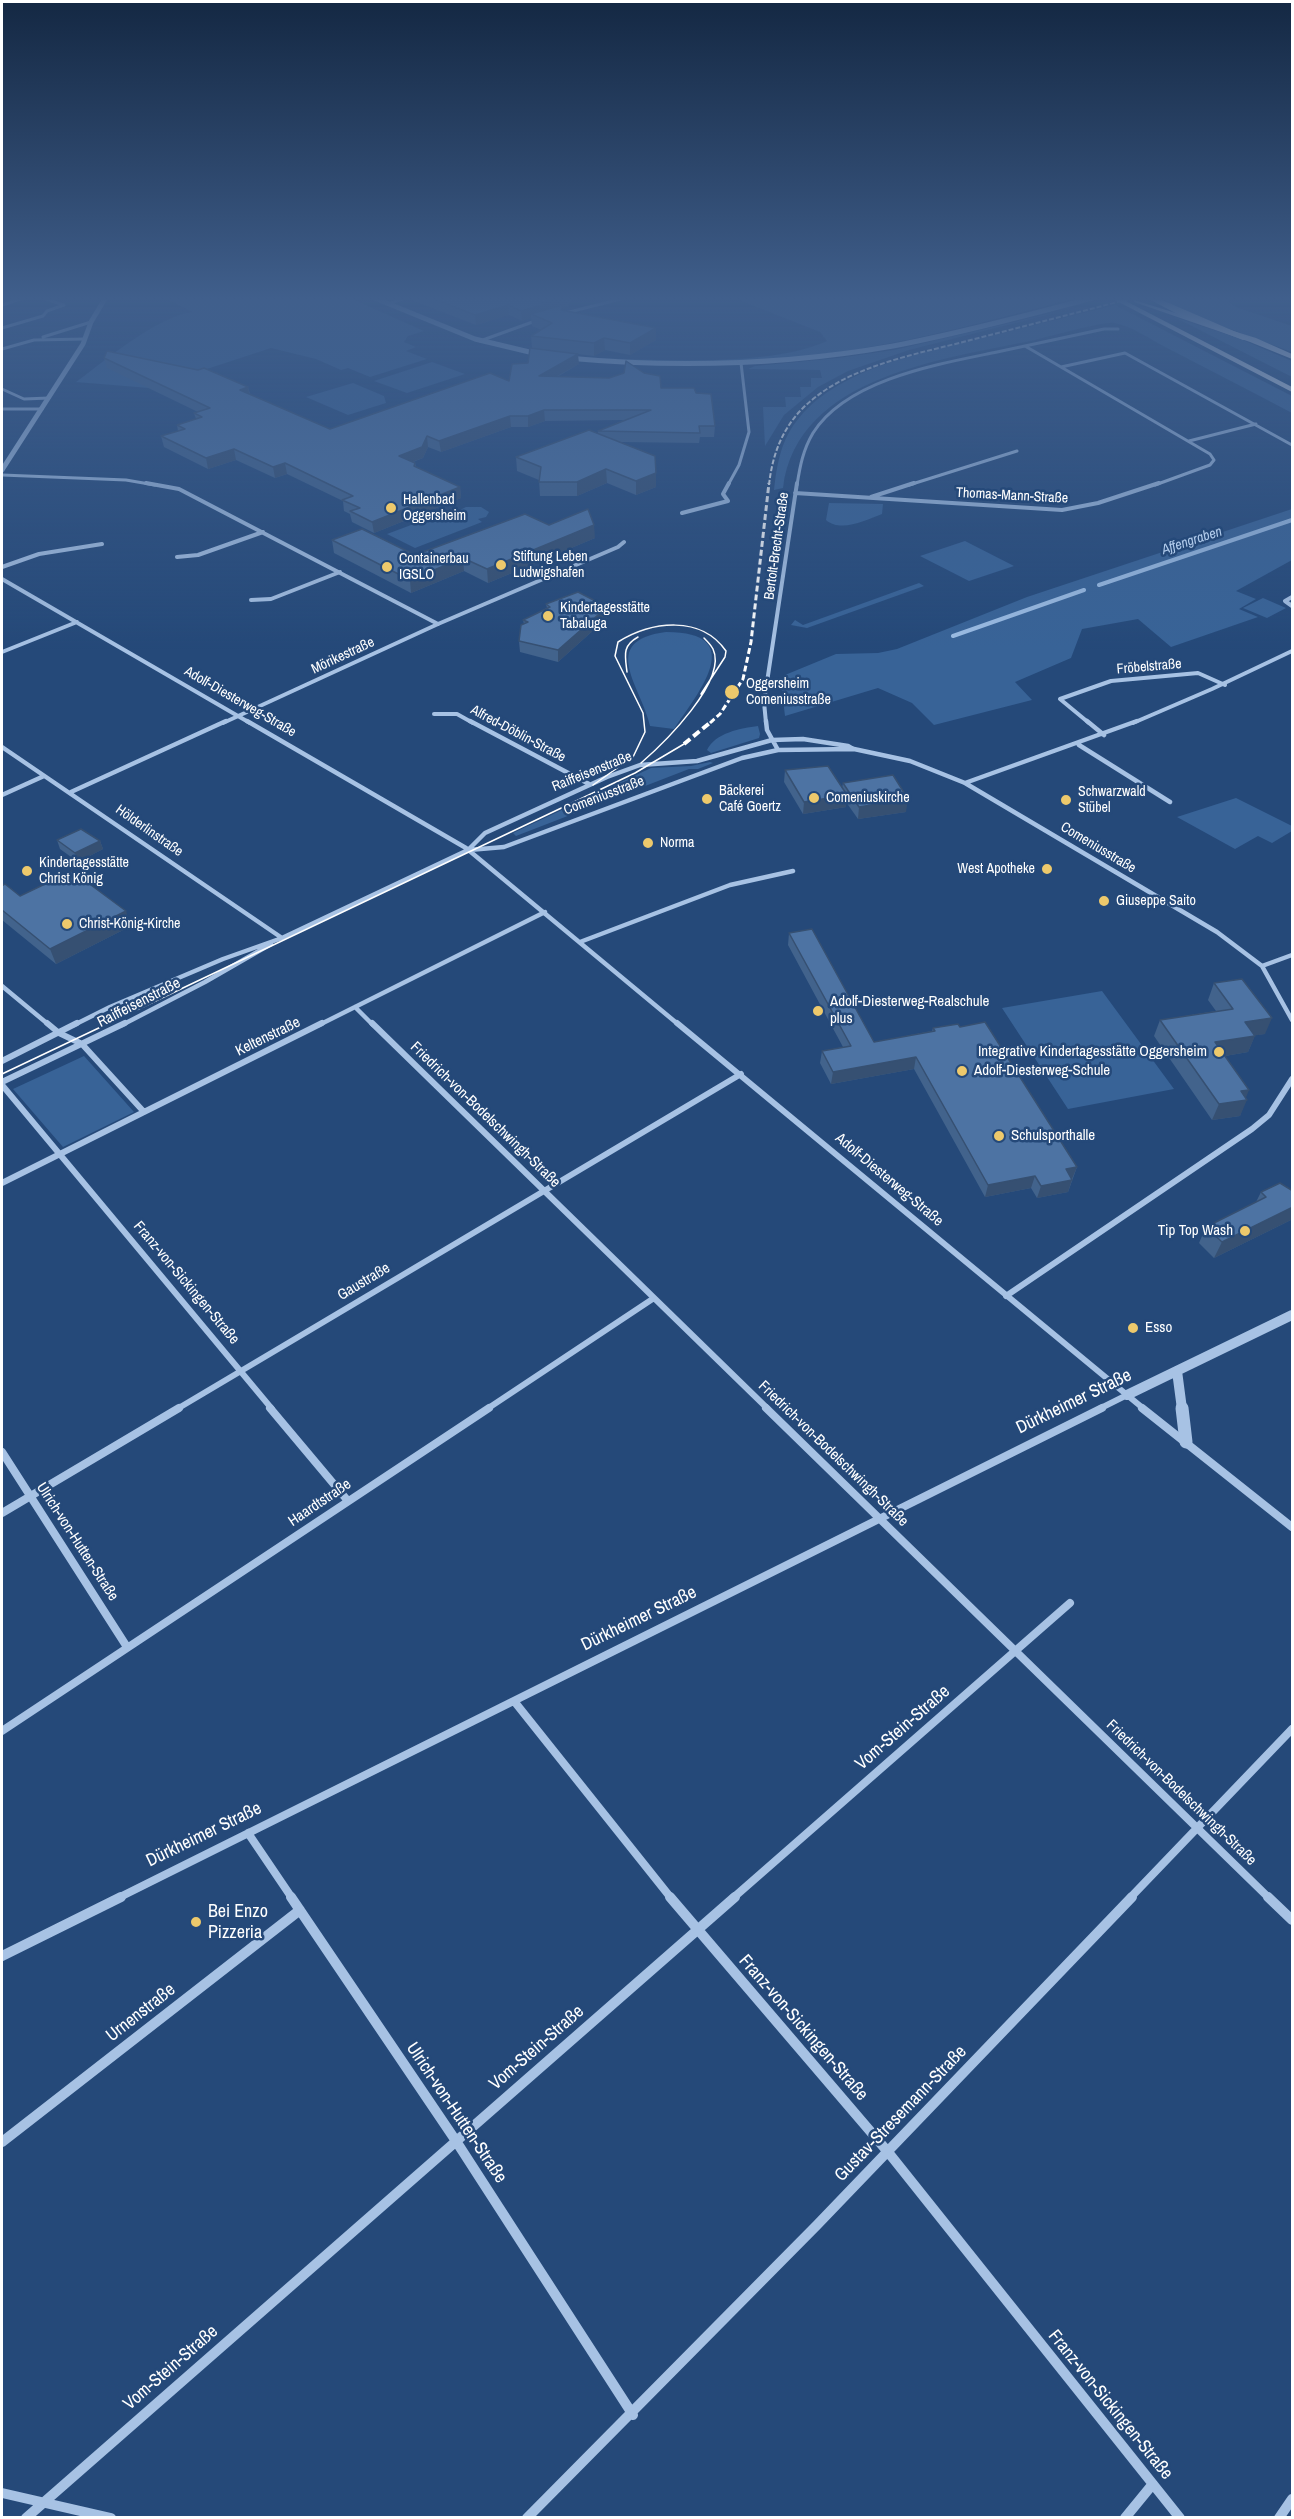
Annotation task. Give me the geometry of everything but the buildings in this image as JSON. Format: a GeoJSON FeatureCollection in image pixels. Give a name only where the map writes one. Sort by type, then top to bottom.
{"type":"FeatureCollection","features":[{"type":"Feature","properties":{"kind":"street"},"geometry":{"type":"LineString","coordinates":[[2,471],[38,415]]}},
{"type":"Feature","properties":{"kind":"street"},"geometry":{"type":"LineString","coordinates":[[682,513],[728,501],[723,494],[739,465],[749,432],[747,415]]}},
{"type":"Feature","properties":{"kind":"street","name":"Bertolt-Brecht-Straße"},"geometry":{"type":"LineString","coordinates":[[778,750],[767,730],[764,702],[795,493],[801,457],[809,439],[830,415]]}},
{"type":"Feature","properties":{"kind":"street","name":"Thomas-Mann-Straße"},"geometry":{"type":"LineString","coordinates":[[795,493],[1062,510],[1080,509],[1210,465],[1214,460],[1210,454],[1142,415]]}},
{"type":"Feature","properties":{"kind":"street"},"geometry":{"type":"LineString","coordinates":[[1239,415],[1293,445]]}},
{"type":"Feature","properties":{"kind":"street"},"geometry":{"type":"LineString","coordinates":[[1188,442],[1256,424]]}},
{"type":"Feature","properties":{"kind":"street"},"geometry":{"type":"LineString","coordinates":[[867,498],[1017,451]]}},
{"type":"Feature","properties":{"kind":"street"},"geometry":{"type":"LineString","coordinates":[[2,475],[126,480],[179,489],[438,624]]}},
{"type":"Feature","properties":{"kind":"street"},"geometry":{"type":"LineString","coordinates":[[177,557],[198,555],[263,532]]}},
{"type":"Feature","properties":{"kind":"street","name":"Mörikestraße"},"geometry":{"type":"LineString","coordinates":[[71,792],[438,624],[618,547],[624,542]]}},
{"type":"Feature","properties":{"kind":"street"},"geometry":{"type":"LineString","coordinates":[[2,567],[39,554],[102,544]]}},
{"type":"Feature","properties":{"kind":"street"},"geometry":{"type":"LineString","coordinates":[[252,600],[271,599],[340,573]]}},
{"type":"Feature","properties":{"kind":"street","name":"Adolf-Diesterweg-Straße"},"geometry":{"type":"LineString","coordinates":[[2,579],[468,849],[1006,1296],[1293,1527]]}},
{"type":"Feature","properties":{"kind":"street"},"geometry":{"type":"LineString","coordinates":[[1293,597],[1285,601],[1293,606]]}},
{"type":"Feature","properties":{"kind":"street"},"geometry":{"type":"LineString","coordinates":[[2,652],[77,622]]}},
{"type":"Feature","properties":{"kind":"street"},"geometry":{"type":"LineString","coordinates":[[965,783],[1104,735],[1224,685],[1293,651]]}},
{"type":"Feature","properties":{"kind":"street","name":"Fröbelstraße"},"geometry":{"type":"LineString","coordinates":[[1104,735],[1060,699],[1111,681],[1198,673],[1224,685]]}},
{"type":"Feature","properties":{"kind":"street","name":"Alfred-Döblin-Straße"},"geometry":{"type":"LineString","coordinates":[[434,714],[458,714],[589,784]]}},
{"type":"Feature","properties":{"kind":"street","name":"Comeniusstraße"},"geometry":{"type":"LineString","coordinates":[[772,740],[803,739],[828,742],[910,761],[965,783],[1217,932],[1262,966],[1293,1020]]}},
{"type":"Feature","properties":{"kind":"street","name":"Raiffeisenstraße"},"geometry":{"type":"LineString","coordinates":[[2,1060],[110,1007],[223,958],[282,938],[468,849],[485,833],[589,784],[639,765],[697,761],[772,740]]}},
{"type":"Feature","properties":{"kind":"street"},"geometry":{"type":"LineString","coordinates":[[1078,745],[1170,802]]}},
{"type":"Feature","properties":{"kind":"street","name":"Hölderlinstraße"},"geometry":{"type":"LineString","coordinates":[[2,747],[282,938]]}},
{"type":"Feature","properties":{"kind":"street","name":"Comeniusstraße"},"geometry":{"type":"LineString","coordinates":[[468,849],[504,847],[721,765],[778,750],[854,749]]}},
{"type":"Feature","properties":{"kind":"street"},"geometry":{"type":"LineString","coordinates":[[2,795],[44,776]]}},
{"type":"Feature","properties":{"kind":"street"},"geometry":{"type":"LineString","coordinates":[[580,942],[730,885],[793,871]]}},
{"type":"Feature","properties":{"kind":"street","name":"Keltenstraße"},"geometry":{"type":"LineString","coordinates":[[2,1183],[545,912]]}},
{"type":"Feature","properties":{"kind":"street","name":"Raiffeisenstraße"},"geometry":{"type":"LineString","coordinates":[[2,1083],[126,1024],[234,968],[282,938]]}},
{"type":"Feature","properties":{"kind":"street"},"geometry":{"type":"LineString","coordinates":[[1262,966],[1293,955]]}},
{"type":"Feature","properties":{"kind":"street"},"geometry":{"type":"LineString","coordinates":[[2,986],[59,1033],[82,1044],[144,1112]]}},
{"type":"Feature","properties":{"kind":"street","name":"Friedrich-von-Bodelschwingh-Straße"},"geometry":{"type":"LineString","coordinates":[[355,1007],[1293,1920]]}},
{"type":"Feature","properties":{"kind":"street","name":"Gaustraße"},"geometry":{"type":"LineString","coordinates":[[2,1514],[741,1074]]}},
{"type":"Feature","properties":{"kind":"street"},"geometry":{"type":"LineString","coordinates":[[1006,1296],[1252,1129],[1269,1115],[1293,1079]]}},
{"type":"Feature","properties":{"kind":"street","name":"Franz-von-Sickingen-Straße"},"geometry":{"type":"LineString","coordinates":[[2,1083],[348,1501]]}},
{"type":"Feature","properties":{"kind":"street","name":"Haardtstraße"},"geometry":{"type":"LineString","coordinates":[[2,1731],[654,1298]]}},
{"type":"Feature","properties":{"kind":"street","name":"Dürkheimer Straße"},"geometry":{"type":"LineString","coordinates":[[2,1956],[1127,1395],[1293,1315]]}},
{"type":"Feature","properties":{"kind":"street"},"geometry":{"type":"LineString","coordinates":[[1177,1371],[1186,1442]]}},
{"type":"Feature","properties":{"kind":"street","name":"Ulrich-von-Hutten-Straße"},"geometry":{"type":"LineString","coordinates":[[2,1452],[127,1647]]}},
{"type":"Feature","properties":{"kind":"street","name":"Vom-Stein-Straße"},"geometry":{"type":"LineString","coordinates":[[26,2517],[1070,1603]]}},
{"type":"Feature","properties":{"kind":"street","name":"Franz-von-Sickingen-Straße"},"geometry":{"type":"LineString","coordinates":[[514,1701],[697,1930],[888,2152],[1179,2517]]}},
{"type":"Feature","properties":{"kind":"street","name":"Gustav-Stresemann-Straße"},"geometry":{"type":"LineString","coordinates":[[527,2517],[633,2415],[1293,1729]]}},
{"type":"Feature","properties":{"kind":"street","name":"Ulrich-von-Hutten-Straße"},"geometry":{"type":"LineString","coordinates":[[248,1833],[456,2140],[633,2415]]}},
{"type":"Feature","properties":{"kind":"street","name":"Urnenstraße"},"geometry":{"type":"LineString","coordinates":[[2,2142],[300,1910]]}},
{"type":"Feature","properties":{"kind":"street"},"geometry":{"type":"LineString","coordinates":[[1125,2517],[1152,2485]]}},
{"type":"Feature","properties":{"kind":"street"},"geometry":{"type":"LineString","coordinates":[[2,2493],[111,2517]]}},
{"type":"Feature","properties":{"kind":"street"},"geometry":{"type":"LineString","coordinates":[[1280,2517],[1293,2499]]}},
{"type":"Feature","properties":{"kind":"shaded area"},"geometry":{"type":"Polygon","coordinates":[[[763,415],[785,415],[784,415],[765,446],[763,415]]]}},
{"type":"Feature","properties":{"kind":"shaded area"},"geometry":{"type":"Polygon","coordinates":[[[802,415],[823,415],[816,420],[794,450],[783,488],[774,490],[781,452],[788,434],[802,415]]]}},
{"type":"Feature","properties":{"kind":"shaded area"},"geometry":{"type":"Polygon","coordinates":[[[829,503],[883,504],[882,514],[854,524],[832,524],[826,520],[829,503]]]}},
{"type":"Feature","properties":{"kind":"shaded area"},"geometry":{"type":"Polygon","coordinates":[[[466,507],[481,507],[489,512],[486,517],[478,519],[482,522],[415,548],[387,534],[454,509],[458,511],[466,507]]]}},
{"type":"Feature","properties":{"kind":"shaded area"},"geometry":{"type":"Polygon","coordinates":[[[1292,509],[1292,560],[1236,591],[1256,599],[1239,609],[1258,617],[1171,647],[1138,619],[1082,629],[1071,658],[1015,682],[1032,700],[934,725],[912,703],[878,688],[785,716],[782,692],[785,675],[836,654],[878,653],[897,649],[1027,597],[1292,509]]]}},
{"type":"Feature","properties":{"kind":"shaded area"},"geometry":{"type":"Polygon","coordinates":[[[965,541],[1014,566],[969,581],[920,556],[965,541]]]}},
{"type":"Feature","properties":{"kind":"shaded area"},"geometry":{"type":"Polygon","coordinates":[[[919,583],[924,586],[807,628],[791,625],[795,620],[803,625],[919,583]]]}},
{"type":"Feature","properties":{"kind":"shaded area"},"geometry":{"type":"Polygon","coordinates":[[[1263,598],[1286,608],[1267,618],[1243,608],[1263,598]]]}},
{"type":"Feature","properties":{"kind":"shaded area"},"geometry":{"type":"Polygon","coordinates":[[[666,632],[691,635],[706,642],[712,653],[704,682],[674,729],[650,726],[629,668],[629,655],[633,645],[645,637],[666,632]]]}},
{"type":"Feature","properties":{"kind":"shaded area"},"geometry":{"type":"Polygon","coordinates":[[[758,726],[759,738],[711,753],[707,750],[722,735],[758,726]]]}},
{"type":"Feature","properties":{"kind":"shaded area"},"geometry":{"type":"Polygon","coordinates":[[[713,763],[698,769],[689,769],[516,836],[513,833],[651,768],[691,766],[713,763]]]}},
{"type":"Feature","properties":{"kind":"shaded area"},"geometry":{"type":"Polygon","coordinates":[[[1236,798],[1292,826],[1292,831],[1272,843],[1258,836],[1235,849],[1177,817],[1236,798]]]}},
{"type":"Feature","properties":{"kind":"shaded area"},"geometry":{"type":"Polygon","coordinates":[[[1102,991],[1174,1089],[1068,1109],[1002,1008],[1102,991]]]}},
{"type":"Feature","properties":{"kind":"shaded area"},"geometry":{"type":"Polygon","coordinates":[[[84,1056],[134,1112],[63,1147],[13,1089],[84,1056]]]}},
{"type":"Feature","properties":{"kind":"waterway","name":"Affengraben"},"geometry":{"type":"LineString","coordinates":[[1099,585],[1292,520]]}},
{"type":"Feature","properties":{"kind":"waterway","name":"Affengraben"},"geometry":{"type":"LineString","coordinates":[[953,636],[1084,590]]}},
{"type":"Feature","properties":{"kind":"tram line"},"geometry":{"type":"LineString","coordinates":[[593,785],[633,757],[645,732],[643,713],[615,656],[618,642],[646,629],[661,626],[675,625],[703,631],[716,639],[726,651],[725,657],[710,681]]}},
{"type":"Feature","properties":{"kind":"tram line"},"geometry":{"type":"LineString","coordinates":[[627,672],[625,656],[627,648],[638,637]]}},
{"type":"Feature","properties":{"kind":"tram line"},"geometry":{"type":"LineString","coordinates":[[704,638],[713,649],[715,662],[710,681]]}},
{"type":"Feature","properties":{"kind":"tram line"},"geometry":{"type":"LineString","coordinates":[[641,763],[664,742],[691,711],[710,681]]}},
{"type":"Feature","properties":{"kind":"tram line"},"geometry":{"type":"LineString","coordinates":[[701,694],[710,681]]}},
{"type":"Feature","properties":{"kind":"tram line"},"geometry":{"type":"LineString","coordinates":[[2,1074],[635,773],[684,744]]}},
{"type":"Feature","properties":{"kind":"railway"},"geometry":{"type":"LineString","coordinates":[[769,485],[778,446],[797,415]]}},
{"type":"Feature","properties":{"kind":"railway"},"geometry":{"type":"LineString","coordinates":[[710,723],[720,714],[743,679],[751,642],[769,483]]}},
{"type":"Feature","properties":{"kind":"railway"},"geometry":{"type":"LineString","coordinates":[[684,744],[712,721]]}},
{"type":"Feature","properties":{"kind":"place","name":"Hallenbad Oggersheim"},"geometry":{"type":"Point","coordinates":[391,508]}},
{"type":"Feature","properties":{"kind":"place","name":"Stiftung Leben Ludwigshafen"},"geometry":{"type":"Point","coordinates":[501,565]}},
{"type":"Feature","properties":{"kind":"place","name":"Containerbau IGSLO"},"geometry":{"type":"Point","coordinates":[387,567]}},
{"type":"Feature","properties":{"kind":"place","name":"Kindertagesstätte Tabaluga"},"geometry":{"type":"Point","coordinates":[548,616]}},
{"type":"Feature","properties":{"kind":"place","name":"Oggersheim Comeniusstraße"},"geometry":{"type":"Point","coordinates":[732,692]}},
{"type":"Feature","properties":{"kind":"place","name":"Comeniuskirche"},"geometry":{"type":"Point","coordinates":[814,798]}},
{"type":"Feature","properties":{"kind":"place","name":"Bäckerei Café Goertz"},"geometry":{"type":"Point","coordinates":[707,799]}},
{"type":"Feature","properties":{"kind":"place","name":"Schwarzwald Stübel"},"geometry":{"type":"Point","coordinates":[1066,800]}},
{"type":"Feature","properties":{"kind":"place","name":"Norma"},"geometry":{"type":"Point","coordinates":[648,843]}},
{"type":"Feature","properties":{"kind":"place","name":"West Apotheke"},"geometry":{"type":"Point","coordinates":[1047,869]}},
{"type":"Feature","properties":{"kind":"place","name":"Kindertagesstätte Christ König"},"geometry":{"type":"Point","coordinates":[27,871]}},
{"type":"Feature","properties":{"kind":"place","name":"Giuseppe Saito"},"geometry":{"type":"Point","coordinates":[1104,901]}},
{"type":"Feature","properties":{"kind":"place","name":"Christ-König-Kirche"},"geometry":{"type":"Point","coordinates":[67,924]}},
{"type":"Feature","properties":{"kind":"place","name":"Adolf-Diesterweg-Realschule plus"},"geometry":{"type":"Point","coordinates":[818,1011]}},
{"type":"Feature","properties":{"kind":"place","name":"Integrative Kindertagesstätte Oggersheim"},"geometry":{"type":"Point","coordinates":[1219,1052]}},
{"type":"Feature","properties":{"kind":"place","name":"Adolf-Diesterweg-Schule"},"geometry":{"type":"Point","coordinates":[962,1071]}},
{"type":"Feature","properties":{"kind":"place","name":"Schulsporthalle"},"geometry":{"type":"Point","coordinates":[999,1136]}},
{"type":"Feature","properties":{"kind":"place","name":"Tip Top Wash"},"geometry":{"type":"Point","coordinates":[1245,1231]}},
{"type":"Feature","properties":{"kind":"place","name":"Esso"},"geometry":{"type":"Point","coordinates":[1133,1328]}},
{"type":"Feature","properties":{"kind":"place","name":"Bei Enzo Pizzeria"},"geometry":{"type":"Point","coordinates":[196,1922]}}]}
